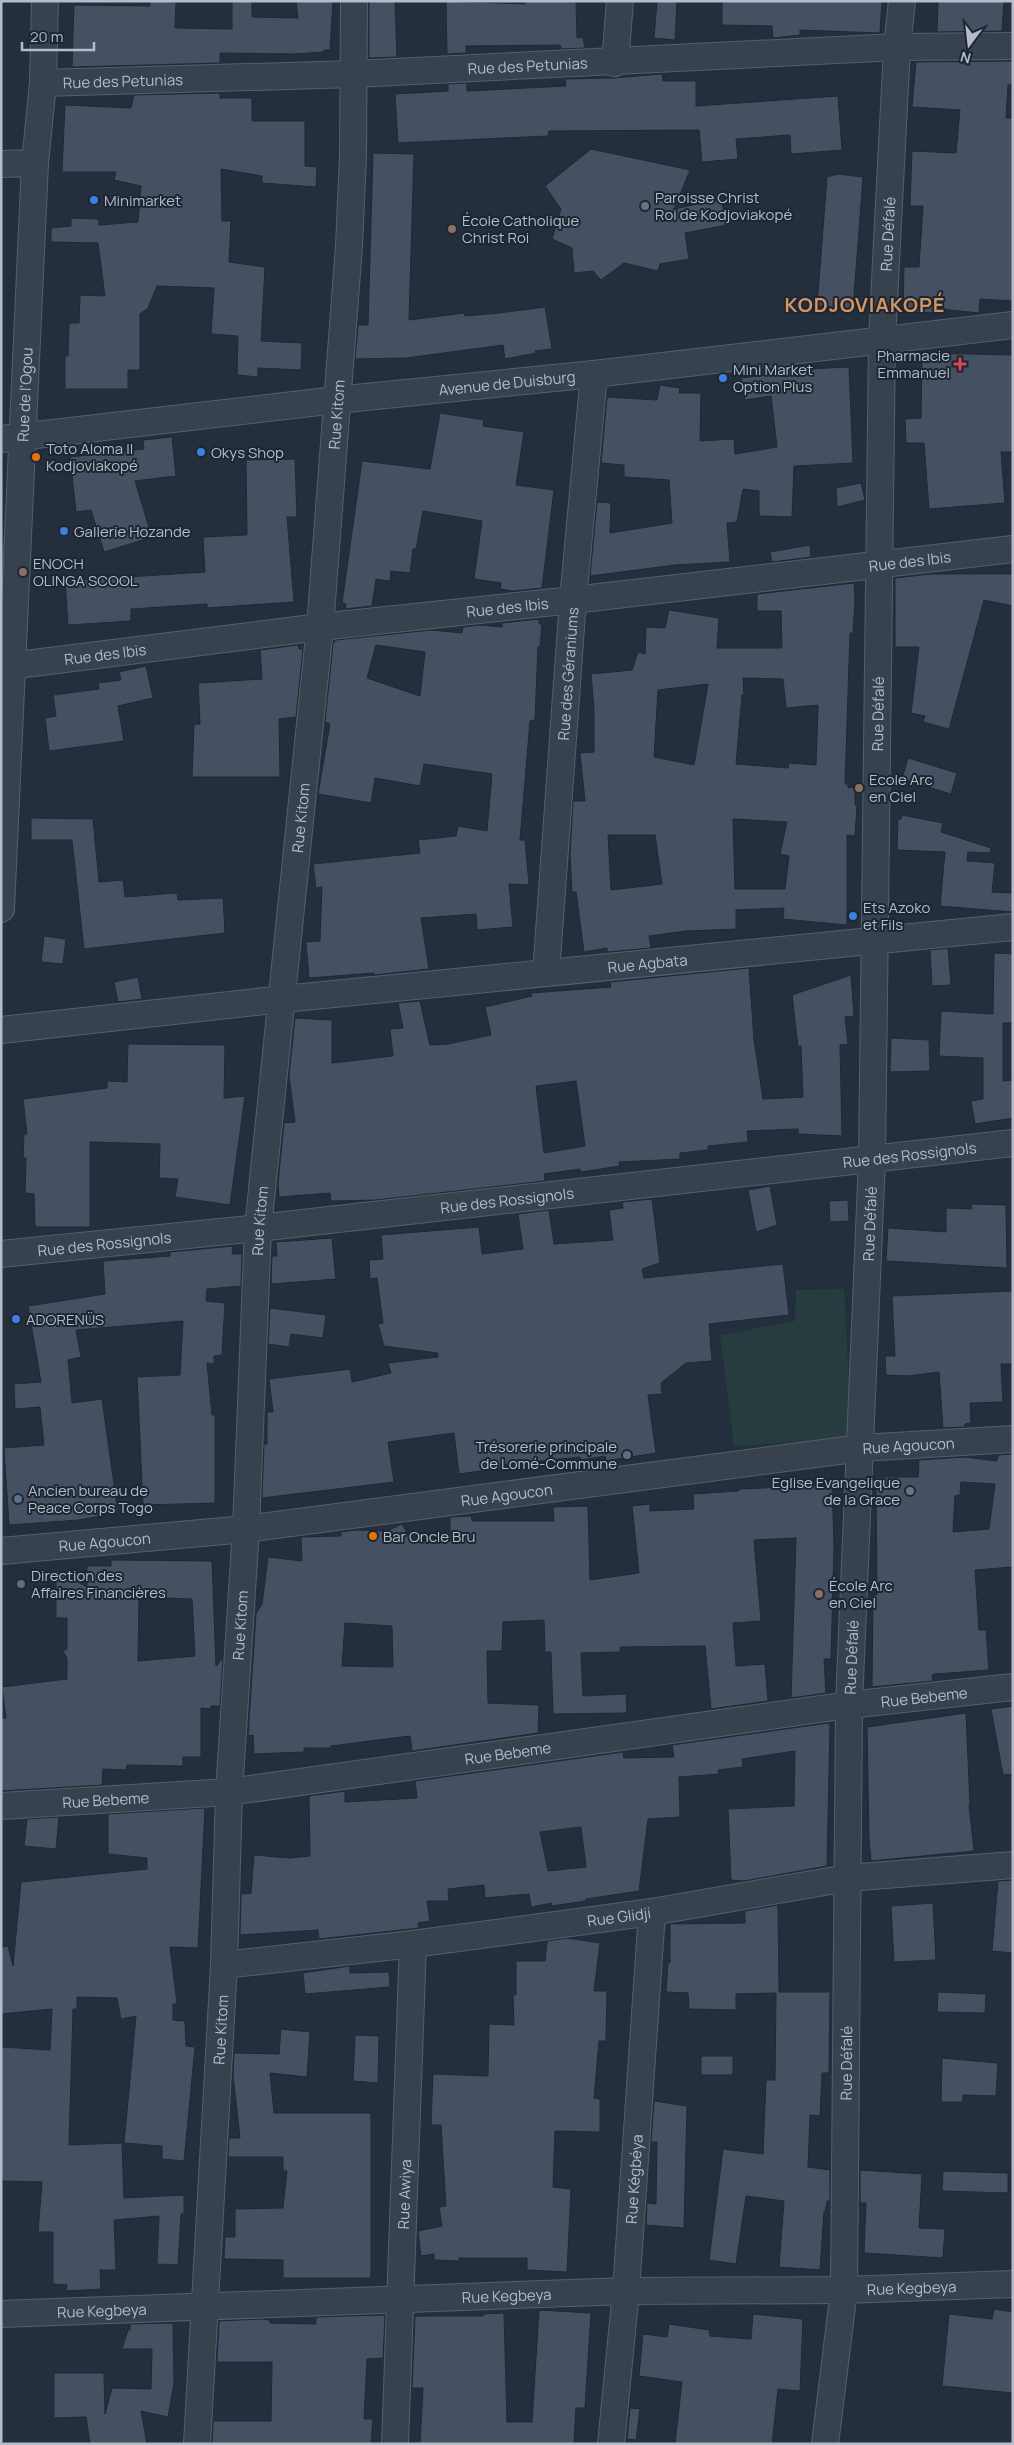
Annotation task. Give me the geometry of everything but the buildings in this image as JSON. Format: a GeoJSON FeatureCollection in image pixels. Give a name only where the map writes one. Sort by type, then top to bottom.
{"type":"FeatureCollection","features":[{"type":"Feature","properties":{"kind":"street","name":"Rue de l'Ogou"},"geometry":{"type":"LineString","coordinates":[[1,909],[12,438],[43,83],[45,1]]}},
{"type":"Feature","properties":{"kind":"street","name":"Rue Kitom"},"geometry":{"type":"LineString","coordinates":[[197,2444],[224,1965],[229,1792],[246,1529],[258,1228],[320,627],[349,246],[354,1]]}},
{"type":"Feature","properties":{"kind":"street"},"geometry":{"type":"LineString","coordinates":[[615,62],[620,1]]}},
{"type":"Feature","properties":{"kind":"street","name":"Rue Défalé"},"geometry":{"type":"LineString","coordinates":[[824,2444],[844,2290],[849,1704],[872,1159],[881,565],[882,340],[897,47],[902,1]]}},
{"type":"Feature","properties":{"kind":"street","name":"Rue des Petunias"},"geometry":{"type":"LineString","coordinates":[[43,83],[354,74],[897,47],[1013,46]]}},
{"type":"Feature","properties":{"kind":"street"},"geometry":{"type":"LineString","coordinates":[[1,164],[35,162]]}},
{"type":"Feature","properties":{"kind":"street","name":"Avenue de Duisburg"},"geometry":{"type":"LineString","coordinates":[[12,438],[336,400],[594,374],[1013,325]]}},
{"type":"Feature","properties":{"kind":"street","name":"Rue des Géraniums"},"geometry":{"type":"LineString","coordinates":[[546,973],[572,600],[594,374]]}},
{"type":"Feature","properties":{"kind":"street","name":"Rue des Ibis"},"geometry":{"type":"LineString","coordinates":[[7,666],[320,627],[1013,549]]}},
{"type":"Feature","properties":{"kind":"street","name":"Rue Agbata"},"geometry":{"type":"LineString","coordinates":[[1,1030],[283,999],[1013,927]]}},
{"type":"Feature","properties":{"kind":"street","name":"Rue des Rossignols"},"geometry":{"type":"LineString","coordinates":[[1,1254],[258,1228],[1013,1144]]}},
{"type":"Feature","properties":{"kind":"street","name":"Rue Agoucon"},"geometry":{"type":"LineString","coordinates":[[1,1551],[246,1529],[861,1448],[1013,1439]]}},
{"type":"Feature","properties":{"kind":"street","name":"Rue Bebeme"},"geometry":{"type":"LineString","coordinates":[[1,1806],[229,1792],[849,1704],[1013,1687]]}},
{"type":"Feature","properties":{"kind":"street","name":"Rue Glidji"},"geometry":{"type":"LineString","coordinates":[[224,1965],[413,1944],[652,1912],[847,1878],[1013,1864]]}},
{"type":"Feature","properties":{"kind":"street","name":"Rue Kégbéya"},"geometry":{"type":"LineString","coordinates":[[611,2444],[626,2291],[652,1912]]}},
{"type":"Feature","properties":{"kind":"street","name":"Rue Awiya"},"geometry":{"type":"LineString","coordinates":[[396,2444],[413,1944]]}},
{"type":"Feature","properties":{"kind":"street","name":"Rue Kegbeya"},"geometry":{"type":"LineString","coordinates":[[1,2314],[626,2291],[844,2290],[1013,2284]]}},
{"type":"Feature","properties":{"kind":"green space"},"geometry":{"type":"Polygon","coordinates":[[[844,1289],[852,1440],[734,1446],[720,1335],[795,1321],[796,1290],[844,1289]]]}},
{"type":"Feature","properties":{"kind":"place","name":"Minimarket"},"geometry":{"type":"Point","coordinates":[94,200]}},
{"type":"Feature","properties":{"kind":"place","name":"Paroisse Christ Roi de Kodjoviakopé"},"geometry":{"type":"Point","coordinates":[645,206]}},
{"type":"Feature","properties":{"kind":"place","name":"École Catholique Christ Roi"},"geometry":{"type":"Point","coordinates":[452,229]}},
{"type":"Feature","properties":{"kind":"place","name":"Pharmacie Emmanuel"},"geometry":{"type":"Point","coordinates":[960,364]}},
{"type":"Feature","properties":{"kind":"place","name":"Mini Market Option Plus"},"geometry":{"type":"Point","coordinates":[723,378]}},
{"type":"Feature","properties":{"kind":"place","name":"Okys Shop"},"geometry":{"type":"Point","coordinates":[201,452]}},
{"type":"Feature","properties":{"kind":"place","name":"Toto Aloma II Kodjoviakopé"},"geometry":{"type":"Point","coordinates":[36,457]}},
{"type":"Feature","properties":{"kind":"place","name":"Gallerie Hozande"},"geometry":{"type":"Point","coordinates":[64,531]}},
{"type":"Feature","properties":{"kind":"place","name":"ENOCH OLINGA SCOOL"},"geometry":{"type":"Point","coordinates":[23,572]}},
{"type":"Feature","properties":{"kind":"place","name":"Ecole Arc en Ciel"},"geometry":{"type":"Point","coordinates":[859,788]}},
{"type":"Feature","properties":{"kind":"place","name":"Ets Azoko et Fils"},"geometry":{"type":"Point","coordinates":[853,916]}},
{"type":"Feature","properties":{"kind":"place","name":"ADORENÜS"},"geometry":{"type":"Point","coordinates":[16,1319]}},
{"type":"Feature","properties":{"kind":"place","name":"Trésorerie principale de Lomé-Commune"},"geometry":{"type":"Point","coordinates":[627,1455]}},
{"type":"Feature","properties":{"kind":"place","name":"Eglise Evangelique de la Grace"},"geometry":{"type":"Point","coordinates":[910,1491]}},
{"type":"Feature","properties":{"kind":"place","name":"Ancien bureau de Peace Corps Togo"},"geometry":{"type":"Point","coordinates":[18,1499]}},
{"type":"Feature","properties":{"kind":"place","name":"Bar Oncle Bru"},"geometry":{"type":"Point","coordinates":[373,1536]}},
{"type":"Feature","properties":{"kind":"place","name":"Direction des Affaires Financières"},"geometry":{"type":"Point","coordinates":[21,1584]}},
{"type":"Feature","properties":{"kind":"place","name":"École Arc en Ciel"},"geometry":{"type":"Point","coordinates":[819,1594]}},
{"type":"Feature","properties":{"kind":"district","name":"KODJOVIAKOPÉ"},"geometry":{"type":"Point","coordinates":[865,304]}}]}
